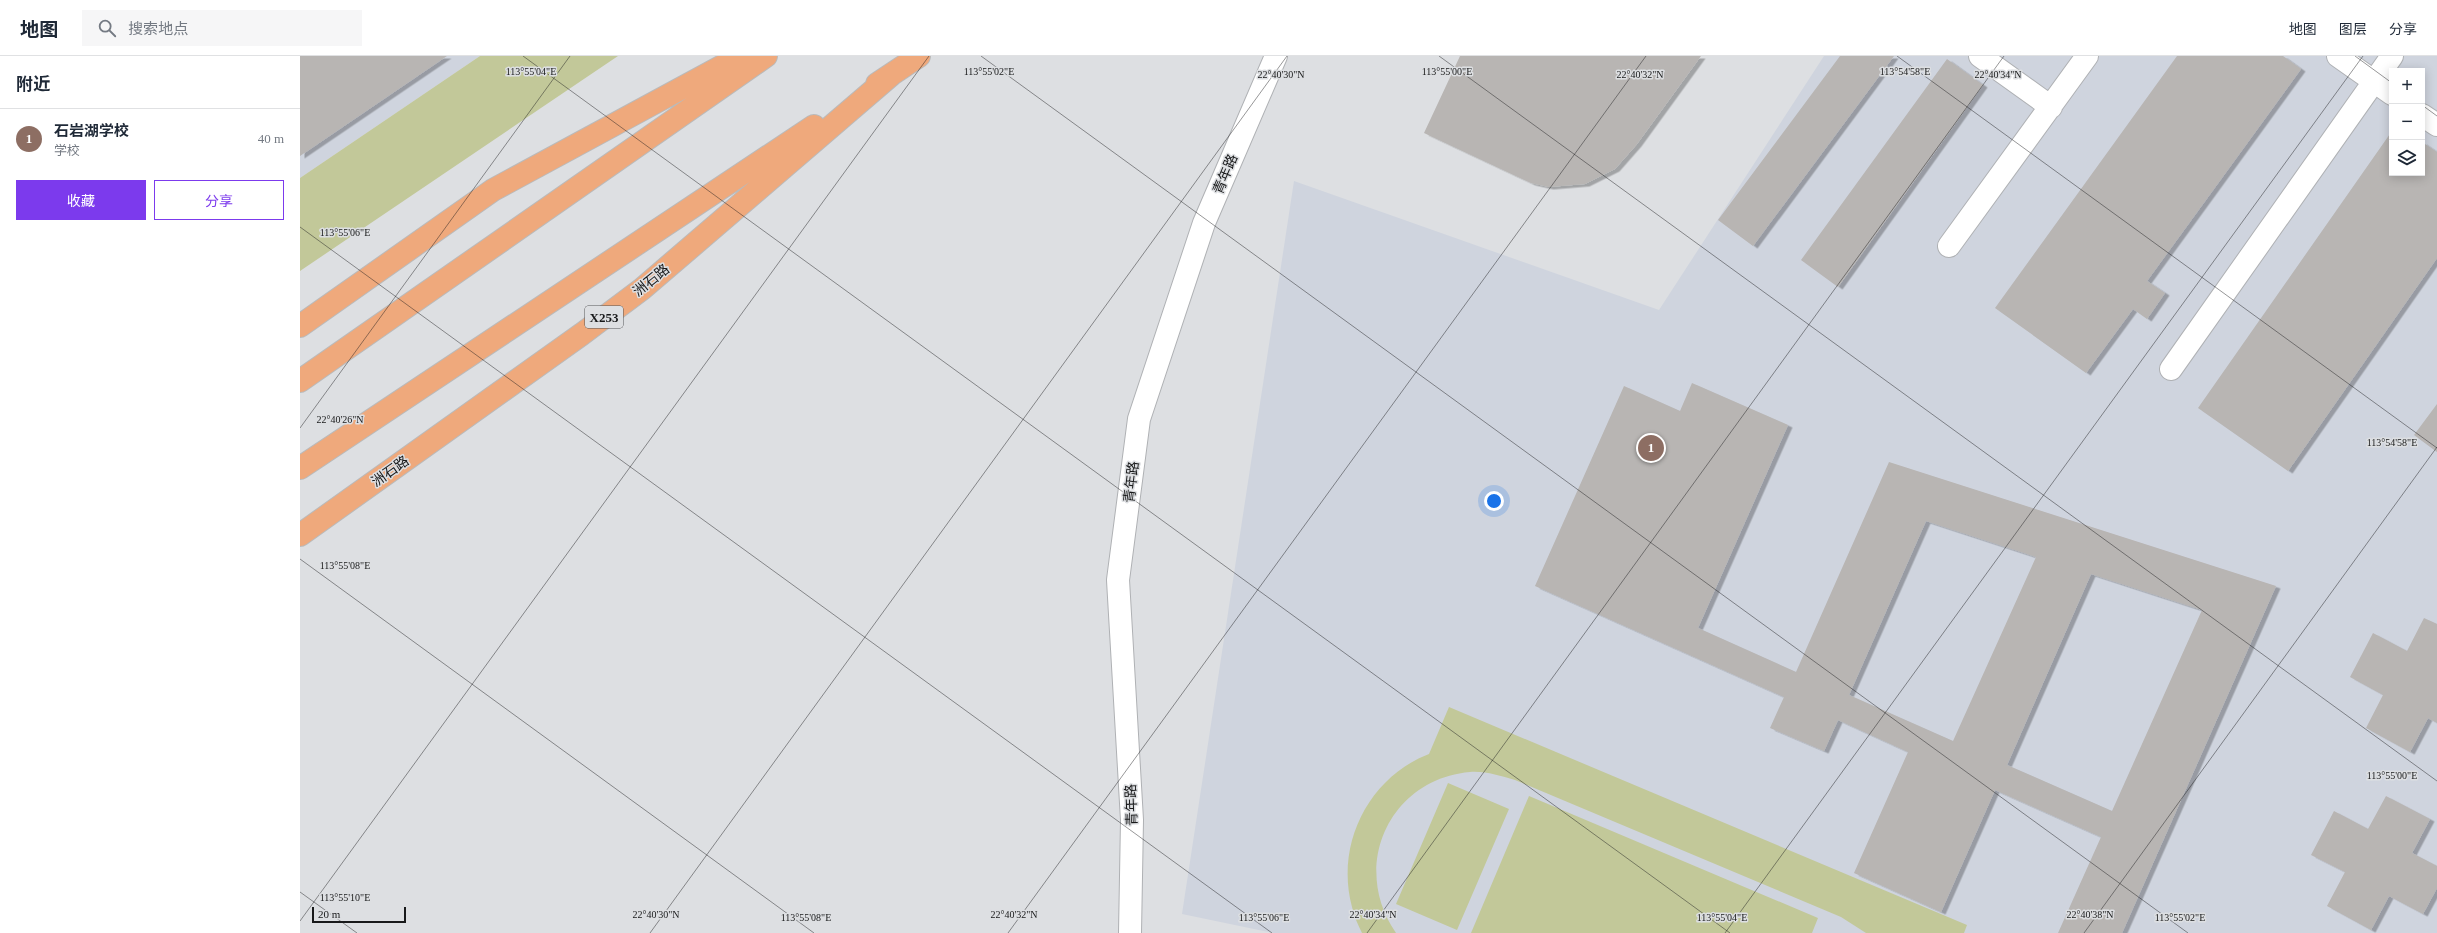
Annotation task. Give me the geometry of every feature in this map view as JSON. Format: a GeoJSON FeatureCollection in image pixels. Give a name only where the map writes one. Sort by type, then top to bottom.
{"type":"FeatureCollection","features":[{"type":"Feature","properties":{"kind":"main road"},"geometry":{"type":"LineString","coordinates":[[300,326],[493,190],[741,56]]}},
{"type":"Feature","properties":{"kind":"main road"},"geometry":{"type":"LineString","coordinates":[[300,381],[766,56]]}},
{"type":"Feature","properties":{"kind":"main road","name":"洲石路"},"geometry":{"type":"LineString","coordinates":[[300,468],[919,56]]}},
{"type":"Feature","properties":{"kind":"main road","name":"洲石路"},"geometry":{"type":"LineString","coordinates":[[300,535],[582,334],[642,289],[890,76]]}},
{"type":"Feature","properties":{"kind":"street","name":"青年路"},"geometry":{"type":"LineString","coordinates":[[1130,933],[1132,820],[1118,580],[1139,419],[1204,223],[1276,56]]}},
{"type":"Feature","properties":{"kind":"street"},"geometry":{"type":"LineString","coordinates":[[1980,56],[2050,107]]}},
{"type":"Feature","properties":{"kind":"street"},"geometry":{"type":"LineString","coordinates":[[1950,246],[2087,56]]}},
{"type":"Feature","properties":{"kind":"street"},"geometry":{"type":"LineString","coordinates":[[2338,56],[2389,92]]}},
{"type":"Feature","properties":{"kind":"street"},"geometry":{"type":"LineString","coordinates":[[2170,369],[2392,56]]}},
{"type":"Feature","properties":{"kind":"street"},"geometry":{"type":"LineString","coordinates":[[2425,117],[2437,126]]}},
{"type":"Feature","properties":{"kind":"shaded area"},"geometry":{"type":"Polygon","coordinates":[[[300,56],[480,56],[300,178],[300,56]]]}},
{"type":"Feature","properties":{"kind":"shaded area"},"geometry":{"type":"Polygon","coordinates":[[[1824,56],[2437,56],[2437,933],[1273,933],[1182,914],[1294,181],[1659,310],[1824,56]]]}},
{"type":"Feature","properties":{"kind":"green space"},"geometry":{"type":"Polygon","coordinates":[[[480,56],[618,56],[300,271],[300,178],[480,56]]]}},
{"type":"Feature","properties":{"kind":"green space"},"geometry":{"type":"Polygon","coordinates":[[[1449,707],[1967,925],[1964,933],[1866,933],[1841,917],[1515,780],[1482,772],[1470,772],[1442,778],[1418,791],[1399,809],[1385,830],[1378,855],[1377,881],[1383,907],[1396,933],[1362,933],[1353,910],[1348,883],[1348,860],[1353,837],[1362,816],[1374,796],[1389,779],[1408,765],[1429,754],[1449,707]]]}},
{"type":"Feature","properties":{"kind":"green space"},"geometry":{"type":"Polygon","coordinates":[[[1448,783],[1509,809],[1457,930],[1396,904],[1448,783]]]}},
{"type":"Feature","properties":{"kind":"green space"},"geometry":{"type":"Polygon","coordinates":[[[1529,796],[1818,918],[1812,933],[1471,933],[1529,796]]]}},
{"type":"Feature","properties":{"kind":"building"},"geometry":{"type":"Polygon","coordinates":[[[300,56],[447,56],[300,156],[300,56]]]}},
{"type":"Feature","properties":{"kind":"building"},"geometry":{"type":"Polygon","coordinates":[[[1460,56],[1701,56],[1637,144],[1615,169],[1585,184],[1549,187],[1531,183],[1424,133],[1460,56]]]}},
{"type":"Feature","properties":{"kind":"building"},"geometry":{"type":"Polygon","coordinates":[[[1840,56],[1894,56],[1753,246],[1718,220],[1840,56]]]}},
{"type":"Feature","properties":{"kind":"building"},"geometry":{"type":"Polygon","coordinates":[[[2177,56],[2283,56],[2301,69],[2147,281],[2165,293],[2147,319],[2133,309],[2086,373],[1995,308],[2177,56]]]}},
{"type":"Feature","properties":{"kind":"building"},"geometry":{"type":"Polygon","coordinates":[[[1947,59],[1983,85],[1838,287],[1801,260],[1947,59]]]}},
{"type":"Feature","properties":{"kind":"building"},"geometry":{"type":"Polygon","coordinates":[[[2389,135],[2389,176],[2425,176],[2425,144],[2437,152],[2437,258],[2288,471],[2198,408],[2389,135]]]}},
{"type":"Feature","properties":{"kind":"building"},"geometry":{"type":"Polygon","coordinates":[[[1692,383],[1788,425],[1698,628],[1796,672],[1889,462],[2276,586],[2122,933],[2058,933],[2101,837],[1995,790],[1941,912],[1854,873],[1908,752],[1838,720],[1824,751],[1770,728],[1784,697],[1535,586],[1624,386],[1680,411],[1692,383]],[[1926,521],[1849,695],[1953,741],[2036,557],[1926,521]],[[2091,574],[2007,765],[2112,811],[2202,610],[2091,574]]]}},
{"type":"Feature","properties":{"kind":"building"},"geometry":{"type":"Polygon","coordinates":[[[2437,404],[2437,452],[2414,435],[2437,404]]]}},
{"type":"Feature","properties":{"kind":"building"},"geometry":{"type":"Polygon","coordinates":[[[2424,618],[2437,624],[2437,723],[2428,718],[2410,752],[2366,728],[2383,695],[2350,677],[2373,633],[2407,651],[2424,618]]]}},
{"type":"Feature","properties":{"kind":"building"},"geometry":{"type":"Polygon","coordinates":[[[2386,796],[2430,819],[2412,853],[2437,866],[2437,888],[2423,914],[2389,896],[2371,930],[2327,906],[2345,872],[2311,855],[2334,811],[2368,829],[2386,796]]]}},
{"type":"Feature","properties":{"kind":"place","name":"石岩湖学校"},"geometry":{"type":"Point","coordinates":[1651,448]}}]}
